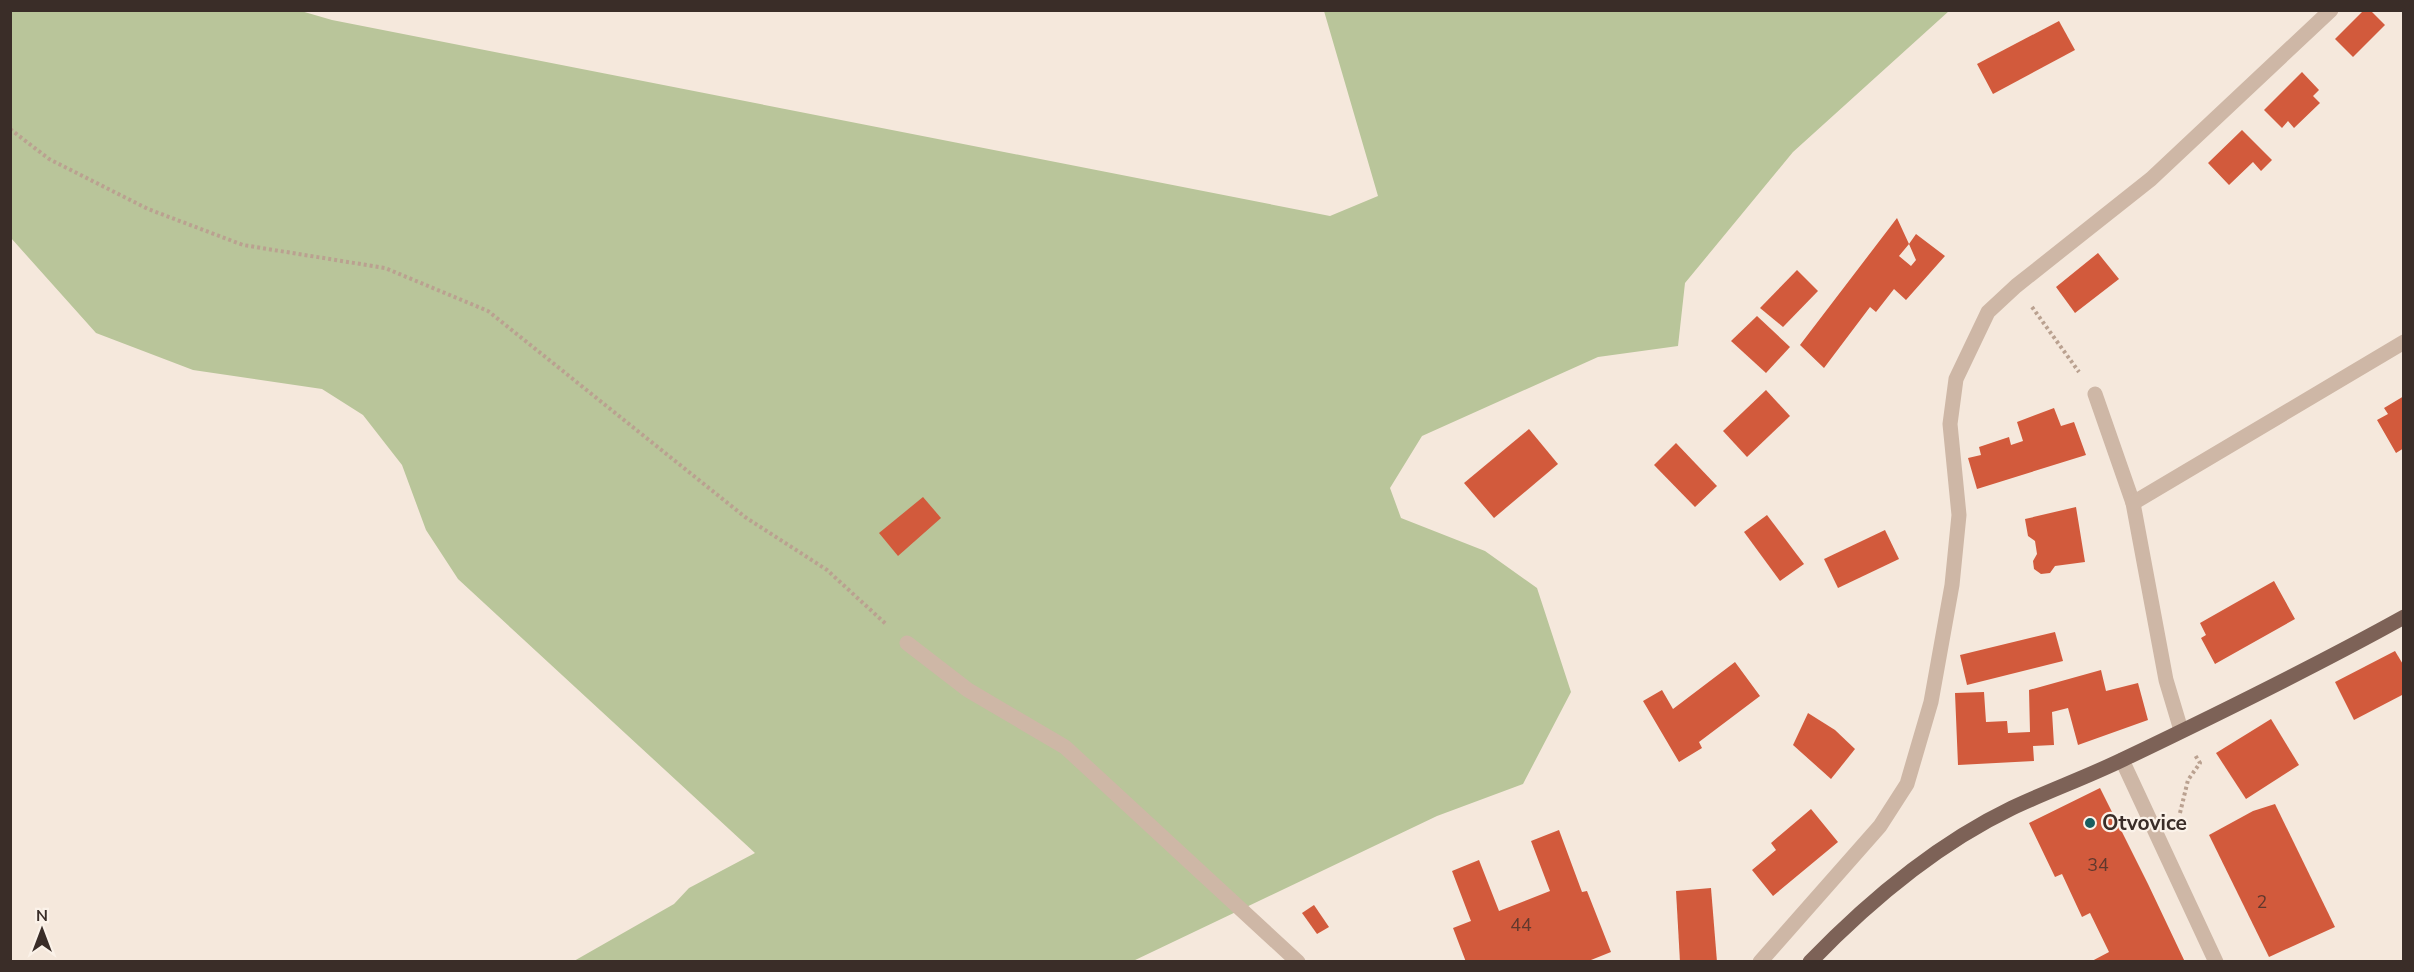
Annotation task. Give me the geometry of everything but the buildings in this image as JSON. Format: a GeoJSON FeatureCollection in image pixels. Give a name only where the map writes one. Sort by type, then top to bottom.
{"type":"FeatureCollection","features":[{"type":"Feature","properties":{"kind":"main road"},"geometry":{"type":"LineString","coordinates":[[1810,962],[1881,894],[1922,862],[1965,834],[2011,809],[2122,760],[2403,617]]}},
{"type":"Feature","properties":{"kind":"street"},"geometry":{"type":"LineString","coordinates":[[1760,962],[1880,826],[1908,784],[1931,702],[1952,585],[1959,515],[1950,424],[1956,380],[1988,312],[2016,286],[2151,179],[2331,10]]}},
{"type":"Feature","properties":{"kind":"street"},"geometry":{"type":"LineString","coordinates":[[2133,503],[2403,342]]}},
{"type":"Feature","properties":{"kind":"street"},"geometry":{"type":"LineString","coordinates":[[2095,394],[2133,503],[2166,680],[2181,730]]}},
{"type":"Feature","properties":{"kind":"street"},"geometry":{"type":"LineString","coordinates":[[907,643],[968,690],[1065,747],[1298,962]]}},
{"type":"Feature","properties":{"kind":"street"},"geometry":{"type":"LineString","coordinates":[[2122,760],[2216,962]]}},
{"type":"Feature","properties":{"kind":"path"},"geometry":{"type":"LineString","coordinates":[[10,129],[49,159],[148,209],[190,225],[243,245],[385,268],[488,311],[745,517],[826,570],[907,643]]}},
{"type":"Feature","properties":{"kind":"path"},"geometry":{"type":"LineString","coordinates":[[2016,286],[2095,394]]}},
{"type":"Feature","properties":{"kind":"path"},"geometry":{"type":"LineString","coordinates":[[2178,825],[2181,801],[2188,780],[2200,763],[2181,730]]}},
{"type":"Feature","properties":{"kind":"green space"},"geometry":{"type":"Polygon","coordinates":[[[10,11],[301,11],[332,20],[1330,216],[1378,196],[1324,11],[1949,11],[1793,152],[1685,283],[1678,346],[1598,357],[1422,436],[1390,488],[1401,518],[1485,551],[1537,588],[1571,692],[1523,784],[1437,816],[1131,962],[574,961],[674,904],[689,888],[755,853],[458,579],[426,530],[402,465],[363,415],[322,389],[193,370],[96,333],[11,238],[10,11]]]}},
{"type":"Feature","properties":{"kind":"place","name":"Otvovice"},"geometry":{"type":"Point","coordinates":[2090,823]}}]}
